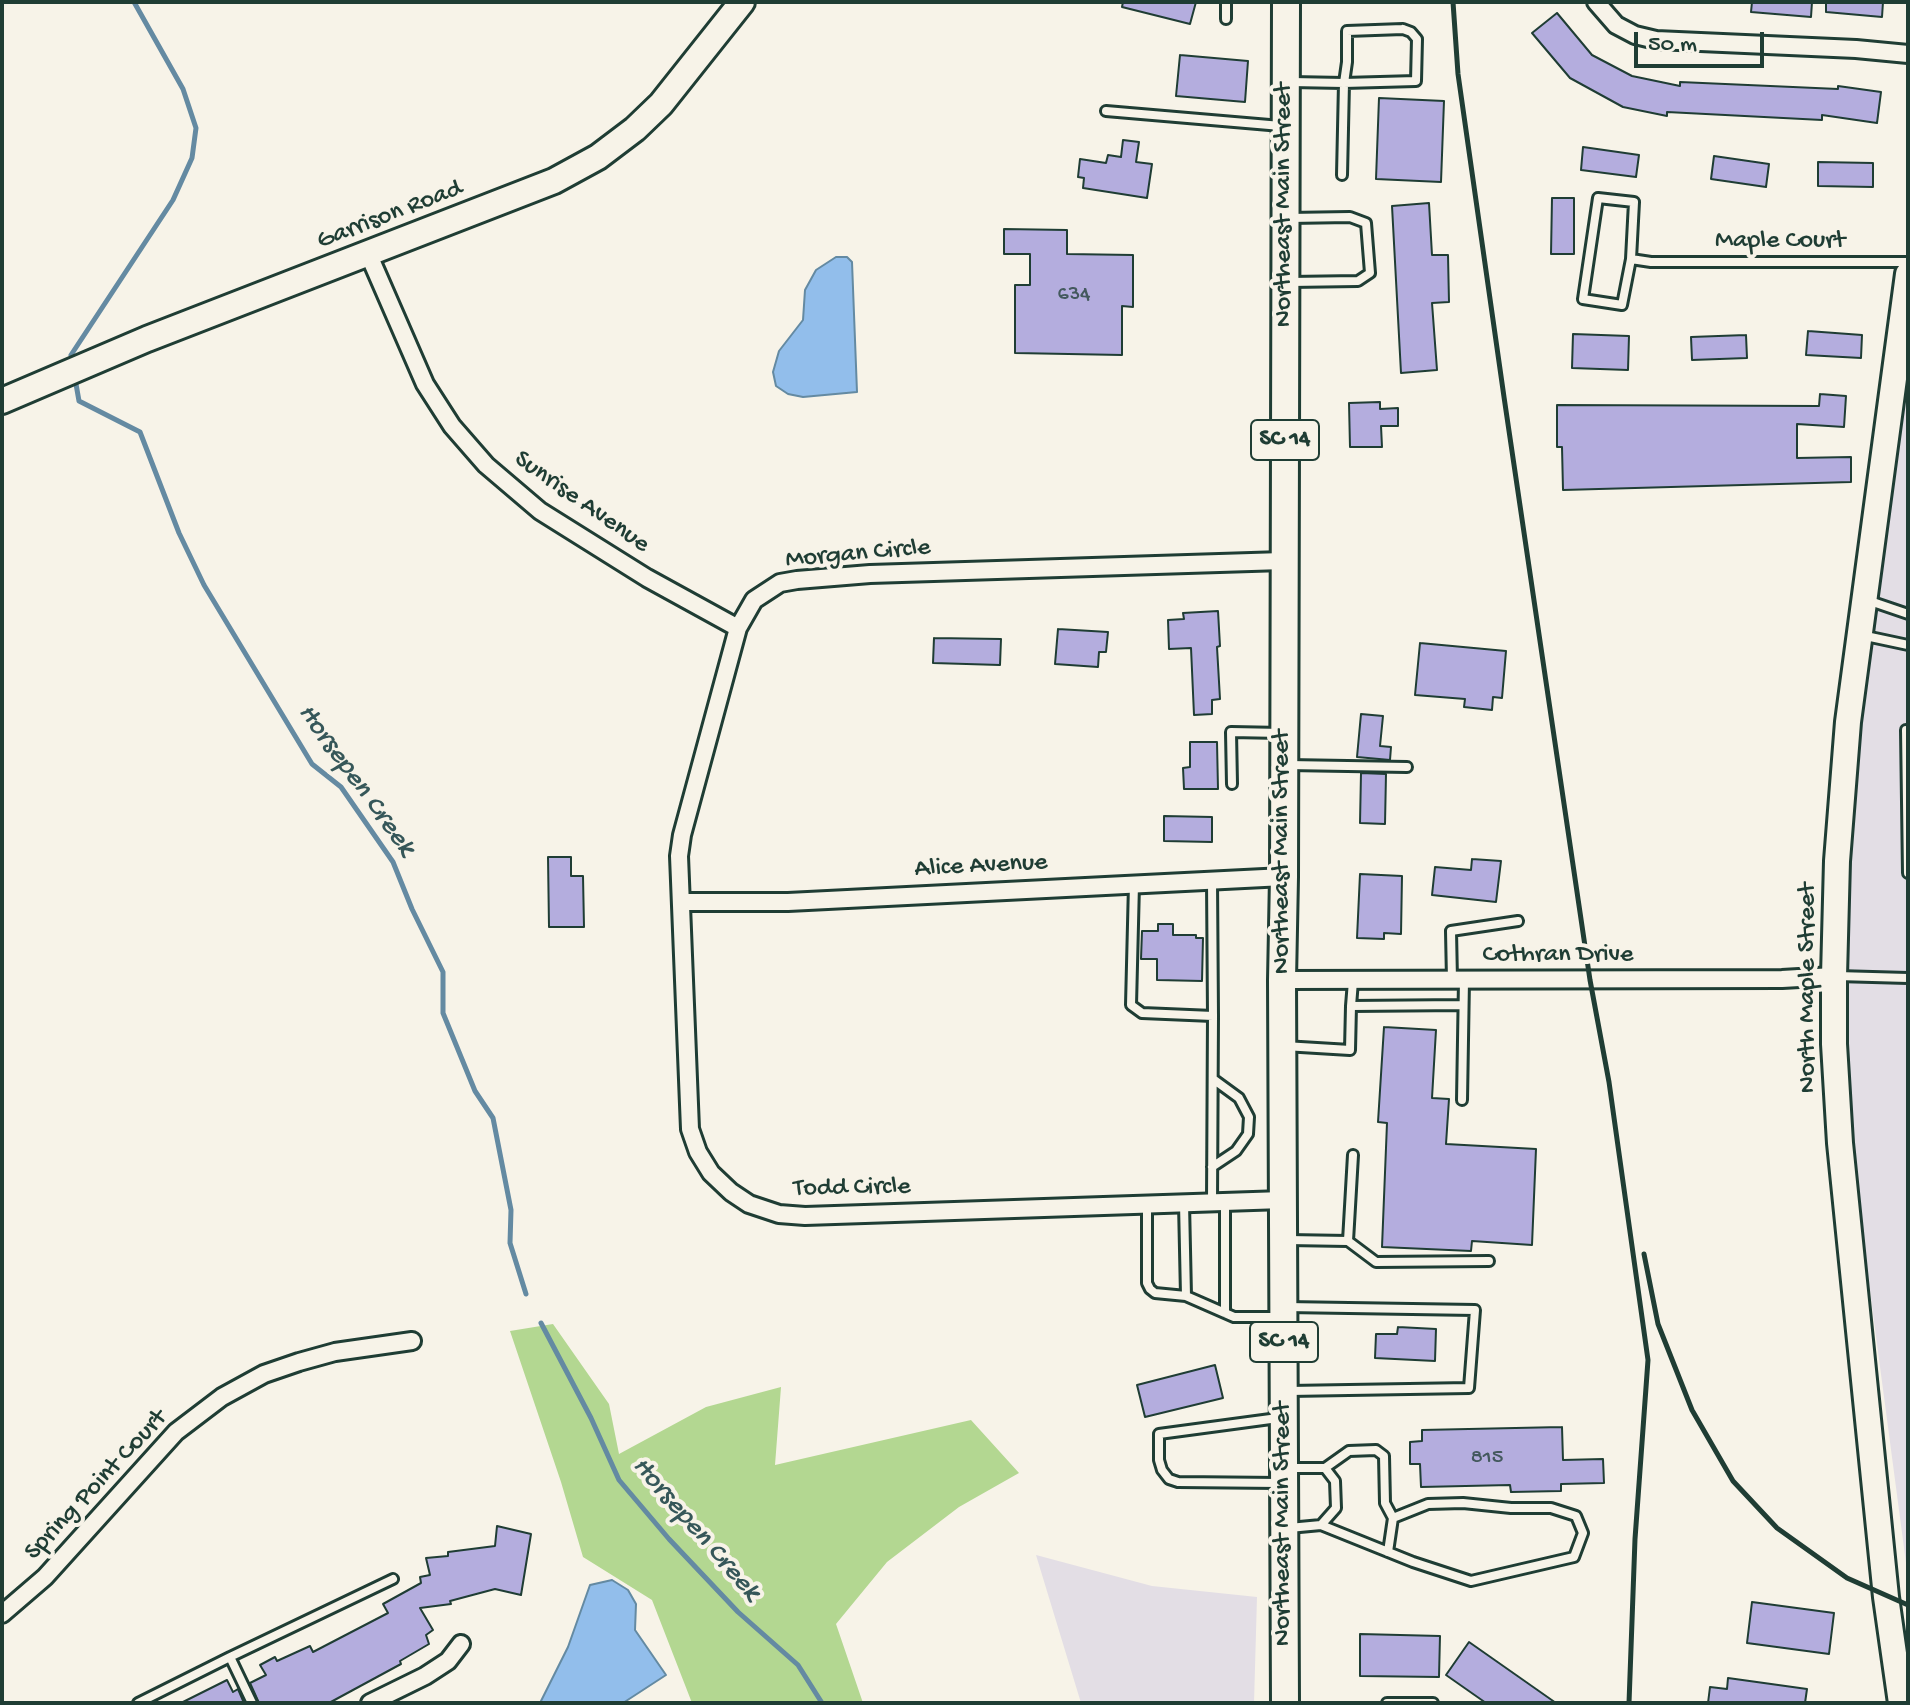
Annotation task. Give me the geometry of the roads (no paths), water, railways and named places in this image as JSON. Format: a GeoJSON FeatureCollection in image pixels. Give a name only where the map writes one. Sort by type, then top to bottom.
{"type":"FeatureCollection","features":[{"type":"Feature","properties":{"kind":"main road","name":"Northeast Main Street"},"geometry":{"type":"LineString","coordinates":[[1285,1703],[1282,980],[1286,2]]}},
{"type":"Feature","properties":{"kind":"street","name":"Garrison Road"},"geometry":{"type":"LineString","coordinates":[[2,400],[147,339],[542,187],[598,157],[661,104],[742,2]]}},
{"type":"Feature","properties":{"kind":"street"},"geometry":{"type":"LineString","coordinates":[[1596,2],[1616,25],[1635,35],[1656,40],[1908,54]]}},
{"type":"Feature","properties":{"kind":"street","name":"Sunrise Avenue"},"geometry":{"type":"LineString","coordinates":[[368,253],[425,384],[452,426],[486,465],[540,511],[647,578],[738,628]]}},
{"type":"Feature","properties":{"kind":"street","name":"North Maple Street"},"geometry":{"type":"LineString","coordinates":[[1901,1703],[1886,1597],[1840,1143],[1834,1044],[1834,976],[1841,797],[1908,274]]}},
{"type":"Feature","properties":{"kind":"street","name":"Morgan Circle"},"geometry":{"type":"LineString","coordinates":[[681,902],[682,835],[738,628],[754,600],[780,583],[870,574],[1283,561]]}},
{"type":"Feature","properties":{"kind":"street","name":"Alice Avenue"},"geometry":{"type":"LineString","coordinates":[[681,902],[788,902],[1284,877]]}},
{"type":"Feature","properties":{"kind":"street","name":"Todd Circle"},"geometry":{"type":"LineString","coordinates":[[681,902],[690,1129],[704,1163],[721,1184],[764,1210],[805,1216],[1283,1200]]}},
{"type":"Feature","properties":{"kind":"street","name":"Cothran Drive"},"geometry":{"type":"LineString","coordinates":[[1282,980],[1782,979],[1834,976]]}},
{"type":"Feature","properties":{"kind":"street","name":"Spring Point Court"},"geometry":{"type":"LineString","coordinates":[[2,1614],[45,1577],[176,1432],[222,1397],[264,1374],[299,1362],[335,1352],[412,1341]]}},
{"type":"Feature","properties":{"kind":"street"},"geometry":{"type":"LineString","coordinates":[[370,1703],[425,1676],[448,1661],[461,1644]]}},
{"type":"Feature","properties":{"kind":"lane"},"geometry":{"type":"LineString","coordinates":[[1226,2],[1226,19]]}},
{"type":"Feature","properties":{"kind":"lane"},"geometry":{"type":"LineString","coordinates":[[1286,82],[1344,83],[1416,81],[1417,39],[1403,29],[1347,31],[1344,83],[1342,175]]}},
{"type":"Feature","properties":{"kind":"lane"},"geometry":{"type":"LineString","coordinates":[[1106,111],[1286,126]]}},
{"type":"Feature","properties":{"kind":"lane"},"geometry":{"type":"LineString","coordinates":[[1598,198],[1634,202],[1631,259],[1622,305],[1583,299],[1598,198]]}},
{"type":"Feature","properties":{"kind":"lane"},"geometry":{"type":"LineString","coordinates":[[1284,219],[1350,217],[1366,223],[1370,273],[1358,281],[1285,282]]}},
{"type":"Feature","properties":{"kind":"lane","name":"Maple Court"},"geometry":{"type":"LineString","coordinates":[[1631,259],[1651,262],[1908,262]]}},
{"type":"Feature","properties":{"kind":"lane"},"geometry":{"type":"LineString","coordinates":[[1865,599],[1908,614]]}},
{"type":"Feature","properties":{"kind":"lane"},"geometry":{"type":"LineString","coordinates":[[1860,635],[1908,645]]}},
{"type":"Feature","properties":{"kind":"lane"},"geometry":{"type":"LineString","coordinates":[[1908,730],[1908,873]]}},
{"type":"Feature","properties":{"kind":"lane"},"geometry":{"type":"LineString","coordinates":[[1232,784],[1231,732],[1283,733]]}},
{"type":"Feature","properties":{"kind":"lane"},"geometry":{"type":"LineString","coordinates":[[1283,765],[1407,767]]}},
{"type":"Feature","properties":{"kind":"lane"},"geometry":{"type":"LineString","coordinates":[[1212,881],[1212,1167],[1218,1201],[1225,1313]]}},
{"type":"Feature","properties":{"kind":"lane"},"geometry":{"type":"LineString","coordinates":[[1134,884],[1131,1005],[1142,1013],[1213,1016]]}},
{"type":"Feature","properties":{"kind":"lane"},"geometry":{"type":"LineString","coordinates":[[1462,1100],[1463,1005],[1451,931],[1518,921]]}},
{"type":"Feature","properties":{"kind":"lane"},"geometry":{"type":"LineString","coordinates":[[1834,976],[1908,978]]}},
{"type":"Feature","properties":{"kind":"lane"},"geometry":{"type":"LineString","coordinates":[[1283,1046],[1350,1050],[1353,981]]}},
{"type":"Feature","properties":{"kind":"lane"},"geometry":{"type":"LineString","coordinates":[[1351,1006],[1463,1005]]}},
{"type":"Feature","properties":{"kind":"lane"},"geometry":{"type":"LineString","coordinates":[[1212,1167],[1236,1151],[1242,1143],[1248,1134],[1249,1117],[1239,1098],[1213,1079]]}},
{"type":"Feature","properties":{"kind":"lane"},"geometry":{"type":"LineString","coordinates":[[1348,1241],[1353,1155]]}},
{"type":"Feature","properties":{"kind":"lane"},"geometry":{"type":"LineString","coordinates":[[1184,1203],[1186,1296]]}},
{"type":"Feature","properties":{"kind":"lane"},"geometry":{"type":"LineString","coordinates":[[1147,1204],[1147,1283],[1155,1293],[1186,1296],[1234,1317],[1284,1312],[1475,1310],[1469,1388],[1284,1391]]}},
{"type":"Feature","properties":{"kind":"lane"},"geometry":{"type":"LineString","coordinates":[[1283,1240],[1348,1241],[1376,1262],[1489,1261]]}},
{"type":"Feature","properties":{"kind":"lane"},"geometry":{"type":"LineString","coordinates":[[1284,1417],[1159,1434],[1162,1470],[1169,1479],[1178,1482],[1284,1476],[1325,1468],[1349,1451],[1376,1450],[1384,1456],[1385,1503],[1393,1518],[1388,1552]]}},
{"type":"Feature","properties":{"kind":"lane"},"geometry":{"type":"LineString","coordinates":[[1321,1525],[1336,1508],[1335,1481],[1325,1468]]}},
{"type":"Feature","properties":{"kind":"lane"},"geometry":{"type":"LineString","coordinates":[[1284,1529],[1321,1525],[1471,1581],[1574,1557],[1583,1533],[1576,1516],[1551,1508],[1428,1504],[1393,1518]]}},
{"type":"Feature","properties":{"kind":"lane"},"geometry":{"type":"LineString","coordinates":[[138,1703],[393,1579]]}},
{"type":"Feature","properties":{"kind":"lane"},"geometry":{"type":"LineString","coordinates":[[230,1657],[252,1703]]}},
{"type":"Feature","properties":{"kind":"lane"},"geometry":{"type":"LineString","coordinates":[[1387,1703],[1433,1703]]}},
{"type":"Feature","properties":{"kind":"water"},"geometry":{"type":"Polygon","coordinates":[[[836,257],[847,257],[852,262],[857,392],[803,397],[788,394],[776,386],[773,372],[779,351],[803,320],[805,290],[816,270],[836,257]]]}},
{"type":"Feature","properties":{"kind":"water"},"geometry":{"type":"Polygon","coordinates":[[[612,1580],[628,1590],[636,1604],[635,1630],[666,1675],[623,1703],[540,1703],[568,1647],[590,1585],[612,1580]]]}},
{"type":"Feature","properties":{"kind":"waterway","name":"Horsepen Creek"},"geometry":{"type":"LineString","coordinates":[[71,355],[173,200],[192,158],[196,128],[183,89],[134,2]]}},
{"type":"Feature","properties":{"kind":"waterway","name":"Horsepen Creek"},"geometry":{"type":"LineString","coordinates":[[76,384],[79,401],[140,432],[179,533],[204,585],[312,764],[341,787],[393,862],[443,972],[443,1013],[475,1091],[493,1118],[511,1210],[510,1243],[526,1294]]}},
{"type":"Feature","properties":{"kind":"waterway","name":"Horsepen Creek"},"geometry":{"type":"LineString","coordinates":[[541,1323],[591,1418],[619,1480],[738,1612],[798,1665],[822,1703]]}},
{"type":"Feature","properties":{"kind":"railway"},"geometry":{"type":"LineString","coordinates":[[1453,2],[1458,74],[1504,397],[1590,980],[1609,1082],[1648,1360],[1635,1539],[1629,1703]]}},
{"type":"Feature","properties":{"kind":"railway"},"geometry":{"type":"LineString","coordinates":[[1644,1254],[1658,1324],[1692,1410],[1733,1481],[1777,1528],[1847,1578],[1908,1605]]}}]}
